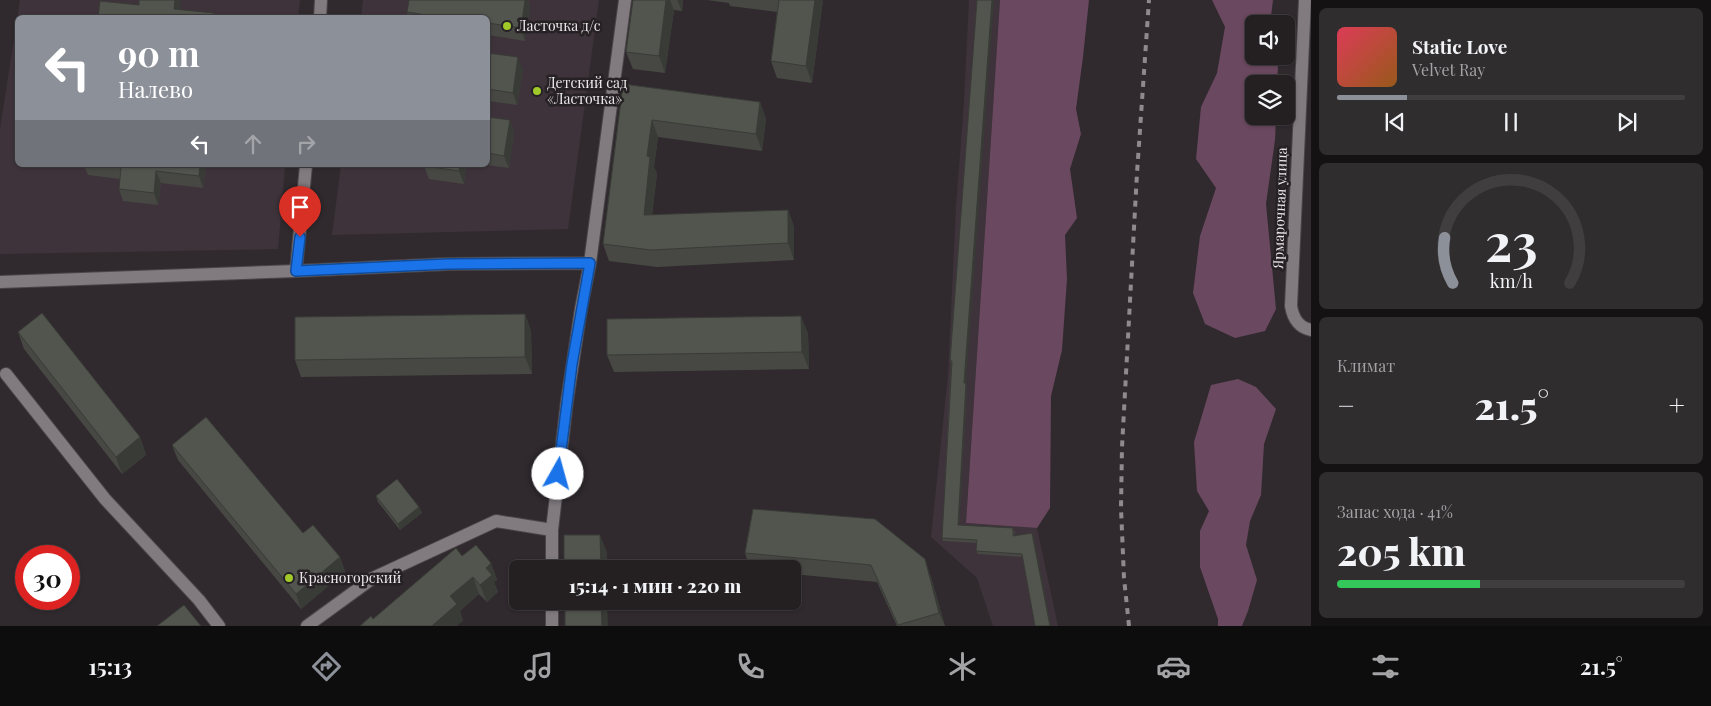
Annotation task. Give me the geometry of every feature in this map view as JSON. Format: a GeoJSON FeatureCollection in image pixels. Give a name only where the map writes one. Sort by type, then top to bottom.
{"type":"FeatureCollection","features":[{"type":"Feature","properties":{"kind":"street"},"geometry":{"type":"LineString","coordinates":[[320,15],[321,0]]}},
{"type":"Feature","properties":{"kind":"street"},"geometry":{"type":"LineString","coordinates":[[552,560],[552,530],[567,401],[590,263],[625,0]]}},
{"type":"Feature","properties":{"kind":"street","name":"Ярмарочная улица"},"geometry":{"type":"LineString","coordinates":[[1305,0],[1291,306],[1293,317],[1299,325],[1311,330]]}},
{"type":"Feature","properties":{"kind":"street"},"geometry":{"type":"LineString","coordinates":[[296,271],[306,167]]}},
{"type":"Feature","properties":{"kind":"street"},"geometry":{"type":"LineString","coordinates":[[0,282],[448,264],[590,263]]}},
{"type":"Feature","properties":{"kind":"street"},"geometry":{"type":"LineString","coordinates":[[6,374],[105,499],[199,600],[219,626]]}},
{"type":"Feature","properties":{"kind":"street"},"geometry":{"type":"LineString","coordinates":[[307,626],[372,578],[496,521],[552,530]]}},
{"type":"Feature","properties":{"kind":"street"},"geometry":{"type":"LineString","coordinates":[[552,610],[552,626]]}},
{"type":"Feature","properties":{"kind":"shaded area"},"geometry":{"type":"Polygon","coordinates":[[[20,0],[300,0],[298,15],[18,15],[20,0]]]}},
{"type":"Feature","properties":{"kind":"shaded area","name":"Детский сад «Ласточка»"},"geometry":{"type":"Polygon","coordinates":[[[363,0],[599,0],[568,229],[332,235],[341,167],[490,167],[490,15],[361,15],[363,0]]]}},
{"type":"Feature","properties":{"kind":"shaded area"},"geometry":{"type":"Polygon","coordinates":[[[969,0],[1000,0],[966,523],[1037,528],[1058,626],[993,626],[977,578],[931,537],[948,375],[969,0]]]}},
{"type":"Feature","properties":{"kind":"shaded area"},"geometry":{"type":"Polygon","coordinates":[[[1000,0],[1089,0],[1076,109],[1081,134],[1070,169],[1077,218],[1065,235],[1067,279],[1062,350],[1051,396],[1050,508],[1037,528],[966,523],[1000,0]]]}},
{"type":"Feature","properties":{"kind":"shaded area"},"geometry":{"type":"Polygon","coordinates":[[[1212,0],[1273,0],[1271,15],[1245,15],[1245,65],[1277,65],[1278,67],[1278,75],[1245,75],[1245,125],[1276,125],[1266,204],[1276,309],[1265,331],[1235,338],[1205,324],[1193,293],[1200,236],[1216,188],[1196,159],[1201,107],[1217,73],[1225,27],[1212,0]]]}},
{"type":"Feature","properties":{"kind":"shaded area"},"geometry":{"type":"Polygon","coordinates":[[[15,32],[15,167],[285,167],[278,249],[0,254],[0,129],[15,32]]]}},
{"type":"Feature","properties":{"kind":"shaded area"},"geometry":{"type":"Polygon","coordinates":[[[1238,379],[1256,387],[1276,409],[1264,444],[1261,495],[1250,521],[1246,545],[1257,580],[1242,626],[1218,626],[1218,619],[1200,567],[1200,531],[1209,511],[1197,491],[1194,442],[1211,385],[1238,379]]]}},
{"type":"Feature","properties":{"kind":"building"},"geometry":{"type":"Polygon","coordinates":[[[139,0],[175,0],[174,9],[214,13],[214,15],[98,15],[100,1],[139,5],[139,0]]]}},
{"type":"Feature","properties":{"kind":"building","name":"Ласточка д/с"},"geometry":{"type":"Polygon","coordinates":[[[409,0],[525,0],[521,28],[490,23],[490,15],[426,15],[407,12],[409,0]]]}},
{"type":"Feature","properties":{"kind":"building"},"geometry":{"type":"Polygon","coordinates":[[[633,0],[666,0],[659,56],[626,52],[633,0]]]}},
{"type":"Feature","properties":{"kind":"building"},"geometry":{"type":"Polygon","coordinates":[[[779,0],[815,0],[806,66],[771,61],[779,0]]]}},
{"type":"Feature","properties":{"kind":"building"},"geometry":{"type":"Polygon","coordinates":[[[977,0],[992,0],[964,383],[966,383],[958,525],[1013,528],[1013,536],[1032,533],[1050,626],[1035,626],[1022,554],[976,551],[977,540],[942,538],[952,361],[950,361],[977,0]]]}},
{"type":"Feature","properties":{"kind":"building"},"geometry":{"type":"Polygon","coordinates":[[[490,53],[518,57],[513,93],[490,89],[490,53]]]}},
{"type":"Feature","properties":{"kind":"building"},"geometry":{"type":"Polygon","coordinates":[[[623,84],[760,102],[756,134],[652,120],[647,156],[650,157],[644,215],[788,210],[788,243],[651,250],[603,244],[623,84]]]}},
{"type":"Feature","properties":{"kind":"building"},"geometry":{"type":"Polygon","coordinates":[[[490,117],[510,120],[504,156],[490,153],[490,117]]]}},
{"type":"Feature","properties":{"kind":"building"},"geometry":{"type":"Polygon","coordinates":[[[121,167],[200,167],[199,176],[156,171],[154,193],[119,189],[121,167]]]}},
{"type":"Feature","properties":{"kind":"building"},"geometry":{"type":"Polygon","coordinates":[[[431,167],[460,167],[459,171],[431,167]]]}},
{"type":"Feature","properties":{"kind":"building"},"geometry":{"type":"Polygon","coordinates":[[[42,313],[140,437],[116,457],[18,332],[42,313]]]}},
{"type":"Feature","properties":{"kind":"building"},"geometry":{"type":"Polygon","coordinates":[[[525,314],[525,357],[295,360],[295,317],[525,314]]]}},
{"type":"Feature","properties":{"kind":"building"},"geometry":{"type":"Polygon","coordinates":[[[801,316],[802,352],[607,355],[607,319],[801,316]]]}},
{"type":"Feature","properties":{"kind":"building"},"geometry":{"type":"Polygon","coordinates":[[[206,417],[303,533],[313,525],[340,557],[296,594],[172,445],[206,417]]]}},
{"type":"Feature","properties":{"kind":"building"},"geometry":{"type":"Polygon","coordinates":[[[397,479],[419,507],[398,524],[376,496],[397,479]]]}},
{"type":"Feature","properties":{"kind":"building"},"geometry":{"type":"Polygon","coordinates":[[[753,509],[875,519],[925,559],[939,613],[898,625],[871,565],[745,553],[753,509]]]}},
{"type":"Feature","properties":{"kind":"building"},"geometry":{"type":"Polygon","coordinates":[[[564,535],[600,535],[601,560],[564,560],[564,535]]]}},
{"type":"Feature","properties":{"kind":"building"},"geometry":{"type":"Polygon","coordinates":[[[476,545],[491,563],[486,568],[492,575],[480,585],[473,577],[450,596],[457,604],[432,626],[360,626],[371,616],[373,619],[456,548],[462,556],[476,545]]]}},
{"type":"Feature","properties":{"kind":"building"},"geometry":{"type":"Polygon","coordinates":[[[184,605],[201,626],[157,626],[184,605]]]}},
{"type":"Feature","properties":{"kind":"building"},"geometry":{"type":"Polygon","coordinates":[[[565,610],[601,610],[602,626],[565,626],[565,610]]]}},
{"type":"Feature","properties":{"kind":"railway"},"geometry":{"type":"LineString","coordinates":[[1129,626],[1124,578],[1121,508],[1122,447],[1137,173],[1149,0]]}},
{"type":"Feature","properties":{"kind":"place","name":"Ласточка д/с"},"geometry":{"type":"Point","coordinates":[507,26]}},
{"type":"Feature","properties":{"kind":"place","name":"Детский сад «Ласточка»"},"geometry":{"type":"Point","coordinates":[537,91]}},
{"type":"Feature","properties":{"kind":"place","name":"Красногорский"},"geometry":{"type":"Point","coordinates":[289,578]}},
{"type":"Feature","properties":{"kind":"route"},"geometry":{"type":"LineString","coordinates":[[300,237],[296,271],[448,264],[590,263],[572,364],[558,474]]}}]}
